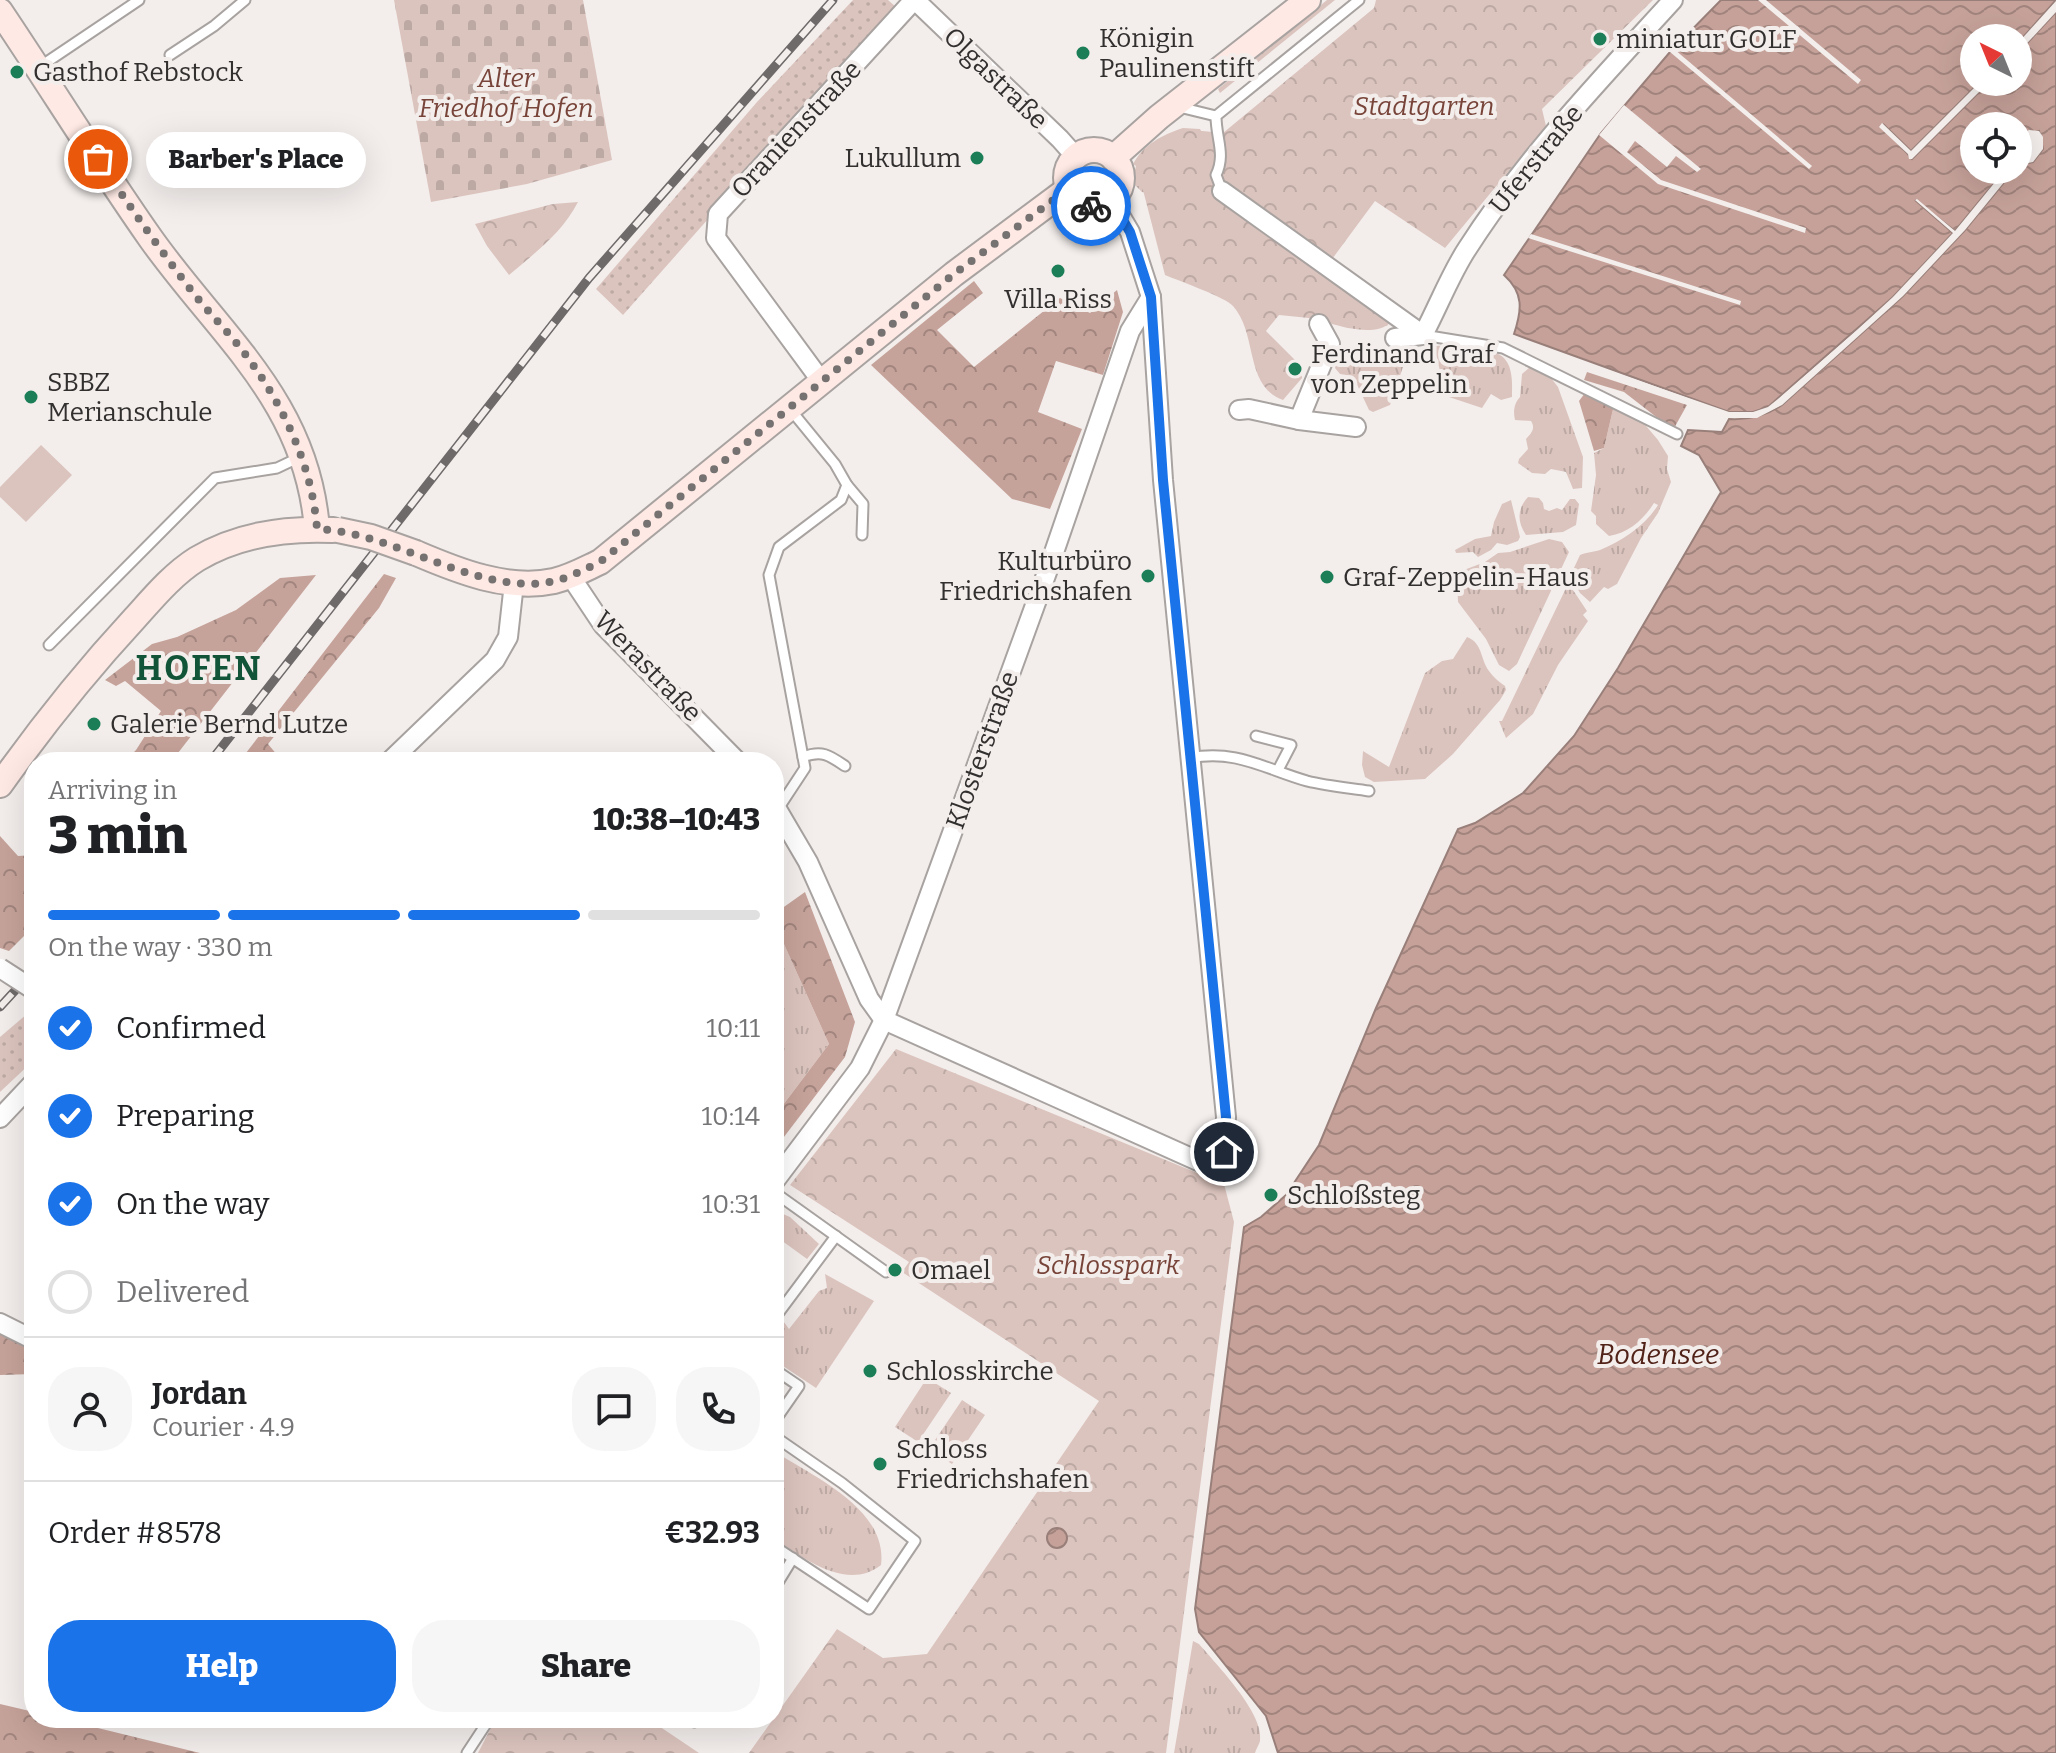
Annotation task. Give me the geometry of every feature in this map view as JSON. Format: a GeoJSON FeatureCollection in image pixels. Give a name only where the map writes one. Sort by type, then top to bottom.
{"type":"FeatureCollection","features":[{"type":"Feature","properties":{"kind":"main road"},"geometry":{"type":"LineString","coordinates":[[1113,158],[1159,117],[1308,0]]}},
{"type":"Feature","properties":{"kind":"main road"},"geometry":{"type":"LineString","coordinates":[[0,11],[152,240],[260,375],[278,404],[328,530]]}},
{"type":"Feature","properties":{"kind":"main road"},"geometry":{"type":"LineString","coordinates":[[1094,150],[1113,158],[1122,175],[1118,193],[1103,205],[1084,205],[1076,200],[1068,189],[1067,174],[1076,157],[1094,150]]}},
{"type":"Feature","properties":{"kind":"main road"},"geometry":{"type":"LineString","coordinates":[[0,785],[42,725],[101,654],[196,559],[247,539],[272,533],[328,530],[371,537],[468,573],[514,583],[552,582],[571,577],[600,562],[740,441],[790,409],[818,377],[1068,189]]}},
{"type":"Feature","properties":{"kind":"street","name":"Olgastraße"},"geometry":{"type":"LineString","coordinates":[[915,0],[1076,157]]}},
{"type":"Feature","properties":{"kind":"street","name":"Oranienstraße"},"geometry":{"type":"LineString","coordinates":[[818,377],[716,238],[718,214],[915,0]]}},
{"type":"Feature","properties":{"kind":"street","name":"Uferstraße"},"geometry":{"type":"LineString","coordinates":[[1423,335],[1465,252],[1485,222],[1596,84],[1673,0]]}},
{"type":"Feature","properties":{"kind":"street"},"geometry":{"type":"LineString","coordinates":[[1222,191],[1423,335]]}},
{"type":"Feature","properties":{"kind":"street"},"geometry":{"type":"LineString","coordinates":[[784,821],[808,862],[869,999],[884,1020],[1198,1161],[1224,1152],[1226,1117],[1157,419],[1151,297],[1130,232],[1111,200]]}},
{"type":"Feature","properties":{"kind":"street","name":"Klosterstraße"},"geometry":{"type":"LineString","coordinates":[[784,1169],[860,1068],[884,1020],[1050,564],[1130,331],[1151,297]]}},
{"type":"Feature","properties":{"kind":"street"},"geometry":{"type":"LineString","coordinates":[[1299,420],[1330,344],[1319,324]]}},
{"type":"Feature","properties":{"kind":"street"},"geometry":{"type":"LineString","coordinates":[[1395,338],[1423,335]]}},
{"type":"Feature","properties":{"kind":"street"},"geometry":{"type":"LineString","coordinates":[[1239,410],[1249,409],[1299,420],[1356,427]]}},
{"type":"Feature","properties":{"kind":"street","name":"Werastraße"},"geometry":{"type":"LineString","coordinates":[[571,577],[603,625],[728,752]]}},
{"type":"Feature","properties":{"kind":"street"},"geometry":{"type":"LineString","coordinates":[[399,752],[495,660],[508,637],[514,583]]}},
{"type":"Feature","properties":{"kind":"street"},"geometry":{"type":"LineString","coordinates":[[0,968],[24,984]]}},
{"type":"Feature","properties":{"kind":"street"},"geometry":{"type":"LineString","coordinates":[[0,1118],[24,1093]]}},
{"type":"Feature","properties":{"kind":"street"},"geometry":{"type":"LineString","coordinates":[[0,1323],[24,1335]]}},
{"type":"Feature","properties":{"kind":"lane"},"geometry":{"type":"LineString","coordinates":[[38,68],[139,0]]}},
{"type":"Feature","properties":{"kind":"lane"},"geometry":{"type":"LineString","coordinates":[[170,55],[214,26],[245,0]]}},
{"type":"Feature","properties":{"kind":"lane"},"geometry":{"type":"LineString","coordinates":[[1216,116],[1359,0]]}},
{"type":"Feature","properties":{"kind":"lane"},"geometry":{"type":"LineString","coordinates":[[1176,106],[1216,116]]}},
{"type":"Feature","properties":{"kind":"lane"},"geometry":{"type":"LineString","coordinates":[[1216,116],[1222,162],[1216,175],[1222,191]]}},
{"type":"Feature","properties":{"kind":"lane"},"geometry":{"type":"LineString","coordinates":[[1423,335],[1503,348],[1677,434]]}},
{"type":"Feature","properties":{"kind":"lane"},"geometry":{"type":"LineString","coordinates":[[790,409],[863,504],[862,535]]}},
{"type":"Feature","properties":{"kind":"lane"},"geometry":{"type":"LineString","coordinates":[[49,645],[215,478],[277,468],[301,457]]}},
{"type":"Feature","properties":{"kind":"lane"},"geometry":{"type":"LineString","coordinates":[[784,796],[805,768],[769,575],[779,547],[841,500],[847,485]]}},
{"type":"Feature","properties":{"kind":"lane"},"geometry":{"type":"LineString","coordinates":[[1256,736],[1291,745],[1278,770]]}},
{"type":"Feature","properties":{"kind":"lane"},"geometry":{"type":"LineString","coordinates":[[803,757],[816,752],[826,753],[845,766]]}},
{"type":"Feature","properties":{"kind":"lane"},"geometry":{"type":"LineString","coordinates":[[1190,758],[1209,754],[1246,759],[1307,781],[1369,791]]}},
{"type":"Feature","properties":{"kind":"lane"},"geometry":{"type":"LineString","coordinates":[[784,1199],[886,1272]]}},
{"type":"Feature","properties":{"kind":"lane"},"geometry":{"type":"LineString","coordinates":[[784,1306],[836,1236]]}},
{"type":"Feature","properties":{"kind":"lane"},"geometry":{"type":"LineString","coordinates":[[784,1376],[799,1386],[784,1408]]}},
{"type":"Feature","properties":{"kind":"lane"},"geometry":{"type":"LineString","coordinates":[[784,1443],[842,1483],[915,1541],[869,1609],[784,1552]]}},
{"type":"Feature","properties":{"kind":"lane"},"geometry":{"type":"LineString","coordinates":[[784,1573],[793,1558]]}},
{"type":"Feature","properties":{"kind":"lane"},"geometry":{"type":"LineString","coordinates":[[467,1753],[483,1728]]}},
{"type":"Feature","properties":{"kind":"green space","name":"Alter Friedhof Hofen"},"geometry":{"type":"Polygon","coordinates":[[[394,0],[583,0],[612,160],[527,184],[431,202],[394,0]]]}},
{"type":"Feature","properties":{"kind":"green space"},"geometry":{"type":"Polygon","coordinates":[[[853,0],[888,0],[896,7],[623,315],[596,289],[757,102],[853,0]]]}},
{"type":"Feature","properties":{"kind":"green space"},"geometry":{"type":"Polygon","coordinates":[[[1327,0],[1335,0],[1220,93],[1218,89],[1327,0]]]}},
{"type":"Feature","properties":{"kind":"green space","name":"Stadtgarten"},"geometry":{"type":"Polygon","coordinates":[[[1376,0],[1653,0],[1542,109],[1546,126],[1445,248],[1375,201],[1321,274],[1388,326],[1279,315],[1266,331],[1301,366],[1302,378],[1283,400],[1262,383],[1246,331],[1233,306],[1165,275],[1136,163],[1182,129],[1223,133],[1374,8],[1376,0]]]}},
{"type":"Feature","properties":{"kind":"green space"},"geometry":{"type":"Polygon","coordinates":[[[1183,128],[1200,129],[1204,136],[1154,194],[1142,192],[1132,182],[1136,166],[1133,164],[1137,157],[1154,141],[1183,128]]]}},
{"type":"Feature","properties":{"kind":"green space"},"geometry":{"type":"Polygon","coordinates":[[[578,202],[556,233],[509,275],[475,224],[553,204],[578,202]]]}},
{"type":"Feature","properties":{"kind":"green space"},"geometry":{"type":"Polygon","coordinates":[[[1304,256],[1390,323],[1369,330],[1329,323],[1322,314],[1304,256]]]}},
{"type":"Feature","properties":{"kind":"green space"},"geometry":{"type":"Polygon","coordinates":[[[974,281],[983,293],[937,330],[974,367],[1060,298],[1090,313],[1117,290],[1123,312],[1103,375],[1056,361],[1038,412],[1082,429],[1050,509],[1012,499],[871,365],[974,281]]]}},
{"type":"Feature","properties":{"kind":"green space"},"geometry":{"type":"Polygon","coordinates":[[[1359,344],[1379,355],[1403,358],[1405,361],[1390,405],[1373,412],[1369,410],[1353,376],[1340,374],[1335,368],[1337,357],[1359,344]]]}},
{"type":"Feature","properties":{"kind":"green space"},"geometry":{"type":"Polygon","coordinates":[[[1454,345],[1492,351],[1506,360],[1512,381],[1512,397],[1501,400],[1491,394],[1482,408],[1446,396],[1434,346],[1454,345]]]}},
{"type":"Feature","properties":{"kind":"green space"},"geometry":{"type":"Polygon","coordinates":[[[1530,367],[1551,378],[1558,387],[1583,457],[1582,488],[1573,489],[1566,472],[1551,469],[1545,474],[1532,473],[1518,463],[1528,449],[1526,439],[1533,429],[1531,421],[1515,420],[1514,414],[1520,397],[1522,374],[1530,367]]]}},
{"type":"Feature","properties":{"kind":"green space"},"geometry":{"type":"Polygon","coordinates":[[[1587,372],[1687,405],[1673,430],[1624,392],[1584,380],[1587,372]]]}},
{"type":"Feature","properties":{"kind":"green space"},"geometry":{"type":"Polygon","coordinates":[[[1585,393],[1614,405],[1604,448],[1594,451],[1579,401],[1585,393]]]}},
{"type":"Feature","properties":{"kind":"green space"},"geometry":{"type":"Polygon","coordinates":[[[1614,405],[1636,414],[1658,440],[1668,456],[1667,469],[1671,482],[1658,513],[1617,584],[1608,589],[1604,587],[1590,602],[1573,581],[1578,572],[1573,570],[1580,555],[1600,550],[1625,537],[1647,520],[1658,505],[1654,503],[1646,514],[1623,532],[1609,536],[1596,524],[1596,516],[1591,511],[1596,475],[1594,453],[1604,448],[1614,405]]]}},
{"type":"Feature","properties":{"kind":"green space"},"geometry":{"type":"Polygon","coordinates":[[[41,445],[72,475],[26,522],[0,497],[0,487],[41,445]]]}},
{"type":"Feature","properties":{"kind":"green space"},"geometry":{"type":"Polygon","coordinates":[[[1528,497],[1539,498],[1544,509],[1549,511],[1562,510],[1570,499],[1575,499],[1579,504],[1576,525],[1563,532],[1526,535],[1520,516],[1528,497]]]}},
{"type":"Feature","properties":{"kind":"green space"},"geometry":{"type":"Polygon","coordinates":[[[1511,500],[1520,537],[1518,541],[1507,545],[1497,543],[1478,557],[1473,552],[1456,553],[1455,550],[1475,539],[1491,536],[1502,504],[1511,500]]]}},
{"type":"Feature","properties":{"kind":"green space"},"geometry":{"type":"Polygon","coordinates":[[[1549,539],[1562,542],[1569,552],[1517,664],[1509,671],[1499,665],[1486,639],[1458,602],[1457,581],[1464,570],[1498,553],[1549,539]]]}},
{"type":"Feature","properties":{"kind":"green space"},"geometry":{"type":"Polygon","coordinates":[[[384,574],[396,578],[379,608],[268,744],[275,752],[247,752],[384,574]]]}},
{"type":"Feature","properties":{"kind":"green space"},"geometry":{"type":"Polygon","coordinates":[[[316,575],[179,752],[134,752],[161,711],[125,681],[116,686],[105,680],[152,644],[177,637],[236,610],[280,578],[316,575]]]}},
{"type":"Feature","properties":{"kind":"green space"},"geometry":{"type":"Polygon","coordinates":[[[1567,586],[1571,587],[1587,611],[1583,615],[1588,621],[1558,665],[1533,714],[1506,738],[1499,721],[1502,721],[1567,586]]]}},
{"type":"Feature","properties":{"kind":"green space"},"geometry":{"type":"Polygon","coordinates":[[[1467,637],[1479,647],[1486,666],[1505,686],[1500,700],[1453,754],[1425,779],[1374,782],[1365,777],[1363,751],[1389,767],[1425,673],[1442,661],[1453,659],[1467,637]]]}},
{"type":"Feature","properties":{"kind":"green space"},"geometry":{"type":"Polygon","coordinates":[[[0,836],[18,856],[24,856],[24,936],[9,951],[0,948],[0,836]]]}},
{"type":"Feature","properties":{"kind":"green space"},"geometry":{"type":"Polygon","coordinates":[[[805,892],[855,1022],[845,1057],[784,1137],[784,1104],[829,1044],[784,944],[784,907],[805,892]]]}},
{"type":"Feature","properties":{"kind":"green space"},"geometry":{"type":"Polygon","coordinates":[[[784,944],[829,1044],[784,1104],[784,944]]]}},
{"type":"Feature","properties":{"kind":"green space"},"geometry":{"type":"Polygon","coordinates":[[[24,1017],[24,1069],[0,1092],[0,1037],[24,1017]]]}},
{"type":"Feature","properties":{"kind":"green space","name":"Schlosspark"},"geometry":{"type":"Polygon","coordinates":[[[896,1049],[1224,1184],[1234,1222],[1166,1753],[749,1753],[767,1728],[784,1728],[784,1704],[837,1629],[883,1658],[927,1654],[1099,1401],[902,1272],[909,1262],[790,1185],[896,1049]]]}},
{"type":"Feature","properties":{"kind":"green space"},"geometry":{"type":"Polygon","coordinates":[[[784,1214],[819,1244],[807,1259],[784,1242],[784,1214]]]}},
{"type":"Feature","properties":{"kind":"green space"},"geometry":{"type":"Polygon","coordinates":[[[825,1274],[874,1301],[816,1388],[784,1367],[784,1322],[789,1329],[819,1291],[827,1288],[825,1274]]]}},
{"type":"Feature","properties":{"kind":"green space"},"geometry":{"type":"Polygon","coordinates":[[[0,1332],[24,1344],[24,1374],[0,1375],[0,1332]]]}},
{"type":"Feature","properties":{"kind":"green space"},"geometry":{"type":"Polygon","coordinates":[[[927,1378],[951,1393],[918,1442],[895,1427],[927,1378]]]}},
{"type":"Feature","properties":{"kind":"green space"},"geometry":{"type":"Polygon","coordinates":[[[962,1400],[985,1415],[952,1464],[929,1449],[962,1400]]]}},
{"type":"Feature","properties":{"kind":"green space"},"geometry":{"type":"Polygon","coordinates":[[[784,1457],[827,1484],[861,1511],[873,1527],[880,1545],[881,1565],[868,1572],[840,1574],[784,1545],[784,1457]]]}},
{"type":"Feature","properties":{"kind":"green space"},"geometry":{"type":"Polygon","coordinates":[[[1193,1641],[1227,1676],[1255,1717],[1260,1741],[1255,1753],[1174,1753],[1193,1641]]]}},
{"type":"Feature","properties":{"kind":"green space"},"geometry":{"type":"Polygon","coordinates":[[[0,1704],[24,1710],[24,1728],[98,1728],[200,1753],[0,1753],[0,1704]]]}},
{"type":"Feature","properties":{"kind":"green space"},"geometry":{"type":"Polygon","coordinates":[[[491,1728],[662,1728],[699,1753],[478,1753],[491,1728]]]}},
{"type":"Feature","properties":{"kind":"water","name":"Bodensee"},"geometry":{"type":"Polygon","coordinates":[[[1721,0],[2056,0],[2032,27],[2032,24],[1960,24],[1960,96],[1966,96],[1911,151],[1883,124],[1912,159],[1975,96],[2032,96],[2032,38],[2056,12],[2056,1753],[1278,1753],[1266,1716],[1199,1632],[1195,1609],[1244,1227],[1286,1195],[1319,1145],[1376,1008],[1458,829],[1475,823],[1523,793],[1574,736],[1618,668],[1721,492],[1699,455],[1681,446],[1688,430],[1722,432],[1729,419],[1757,416],[1782,405],[1903,296],[1965,230],[2003,184],[2032,184],[2032,162],[2043,149],[2039,131],[2032,133],[2032,112],[1960,112],[1960,184],[1994,184],[1955,231],[1915,200],[1953,233],[1893,297],[1768,407],[1753,412],[1729,412],[1514,334],[1520,302],[1515,288],[1504,275],[1601,133],[1670,52],[1721,0]]]}},
{"type":"Feature","properties":{"kind":"water"},"geometry":{"type":"Polygon","coordinates":[[[1053,1528],[1061,1528],[1067,1538],[1061,1548],[1053,1548],[1047,1542],[1047,1534],[1053,1528]]]}},
{"type":"Feature","properties":{"kind":"pier"},"geometry":{"type":"Polygon","coordinates":[[[1758,0],[1766,0],[1861,80],[1858,84],[1758,0]]]}},
{"type":"Feature","properties":{"kind":"pier"},"geometry":{"type":"Polygon","coordinates":[[[2056,1],[2056,12],[2032,38],[2032,28],[2056,1]]]}},
{"type":"Feature","properties":{"kind":"pier"},"geometry":{"type":"Polygon","coordinates":[[[1674,49],[1812,166],[1809,169],[1670,52],[1674,49]]]}},
{"type":"Feature","properties":{"kind":"pier"},"geometry":{"type":"Polygon","coordinates":[[[1966,96],[1975,96],[1912,159],[1879,127],[1882,123],[1911,151],[1966,96]]]}},
{"type":"Feature","properties":{"kind":"pier"},"geometry":{"type":"Polygon","coordinates":[[[1624,105],[1701,169],[1697,172],[1676,156],[1667,167],[1635,141],[1627,152],[1661,180],[1806,228],[1805,233],[1658,184],[1599,135],[1624,105]]]}},
{"type":"Feature","properties":{"kind":"pier"},"geometry":{"type":"Polygon","coordinates":[[[2032,130],[2039,131],[2043,137],[2043,149],[2032,162],[2032,156],[2039,147],[2037,135],[2032,134],[2032,130]]]}},
{"type":"Feature","properties":{"kind":"pier"},"geometry":{"type":"Polygon","coordinates":[[[1994,184],[2003,184],[1965,230],[1903,296],[1782,405],[1757,418],[1725,418],[1727,415],[1510,336],[1729,412],[1753,412],[1768,407],[1855,332],[1953,233],[1915,200],[1955,231],[1994,184]]]}},
{"type":"Feature","properties":{"kind":"pier"},"geometry":{"type":"Polygon","coordinates":[[[1531,234],[1741,301],[1740,305],[1528,238],[1531,234]]]}},
{"type":"Feature","properties":{"kind":"railway"},"geometry":{"type":"LineString","coordinates":[[218,752],[589,278],[833,0]]}},
{"type":"Feature","properties":{"kind":"railway"},"geometry":{"type":"LineString","coordinates":[[0,1007],[24,981]]}},
{"type":"Feature","properties":{"kind":"way so far"},"geometry":{"type":"LineString","coordinates":[[98,159],[152,240],[241,349],[278,404],[301,457],[317,529],[371,537],[468,573],[514,583],[552,582],[571,577],[600,562],[954,274],[1046,204],[1068,189],[1076,200],[1091,206]]}},
{"type":"Feature","properties":{"kind":"place","name":"miniatur GOLF"},"geometry":{"type":"Point","coordinates":[1600,39]}},
{"type":"Feature","properties":{"kind":"place","name":"Königin Paulinenstift"},"geometry":{"type":"Point","coordinates":[1083,53]}},
{"type":"Feature","properties":{"kind":"place","name":"Gasthof Rebstock"},"geometry":{"type":"Point","coordinates":[17,72]}},
{"type":"Feature","properties":{"kind":"place","name":"Lukullum"},"geometry":{"type":"Point","coordinates":[977,158]}},
{"type":"Feature","properties":{"kind":"place","name":"Barber's Place"},"geometry":{"type":"Point","coordinates":[98,159]}},
{"type":"Feature","properties":{"kind":"place","name":"Villa Riss"},"geometry":{"type":"Point","coordinates":[1058,271]}},
{"type":"Feature","properties":{"kind":"place","name":"Ferdinand Graf von Zeppelin"},"geometry":{"type":"Point","coordinates":[1295,369]}},
{"type":"Feature","properties":{"kind":"place","name":"SBBZ Merianschule"},"geometry":{"type":"Point","coordinates":[31,397]}},
{"type":"Feature","properties":{"kind":"place","name":"Kulturbüro Friedrichshafen"},"geometry":{"type":"Point","coordinates":[1148,576]}},
{"type":"Feature","properties":{"kind":"place","name":"Graf-Zeppelin-Haus"},"geometry":{"type":"Point","coordinates":[1327,577]}},
{"type":"Feature","properties":{"kind":"place","name":"Galerie Bernd Lutze"},"geometry":{"type":"Point","coordinates":[94,724]}},
{"type":"Feature","properties":{"kind":"place","name":"Schloßsteg"},"geometry":{"type":"Point","coordinates":[1271,1195]}},
{"type":"Feature","properties":{"kind":"place","name":"Omael"},"geometry":{"type":"Point","coordinates":[895,1270]}},
{"type":"Feature","properties":{"kind":"place","name":"Schlosskirche"},"geometry":{"type":"Point","coordinates":[870,1371]}},
{"type":"Feature","properties":{"kind":"place","name":"Schloss Friedrichshafen"},"geometry":{"type":"Point","coordinates":[880,1464]}},
{"type":"Feature","properties":{"kind":"district","name":"HOFEN"},"geometry":{"type":"Point","coordinates":[199,668]}},
{"type":"Feature","properties":{"kind":"route"},"geometry":{"type":"LineString","coordinates":[[1091,206],[1103,205],[1111,200],[1123,218],[1151,297],[1157,419],[1226,1117],[1224,1152]]}}]}
